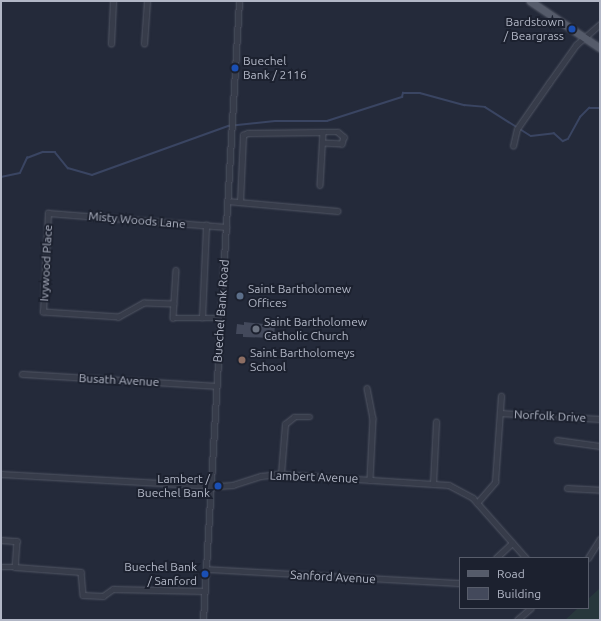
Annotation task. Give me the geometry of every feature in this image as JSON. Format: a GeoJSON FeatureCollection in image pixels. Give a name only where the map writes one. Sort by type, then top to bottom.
{"type":"FeatureCollection","features":[{"type":"Feature","properties":{"kind":"main road"},"geometry":{"type":"LineString","coordinates":[[530,1],[600,48]]}},
{"type":"Feature","properties":{"kind":"street"},"geometry":{"type":"LineString","coordinates":[[111,44],[114,1]]}},
{"type":"Feature","properties":{"kind":"street"},"geometry":{"type":"LineString","coordinates":[[144,44],[147,1]]}},
{"type":"Feature","properties":{"kind":"street","name":"Buechel Bank Road"},"geometry":{"type":"LineString","coordinates":[[203,620],[239,1]]}},
{"type":"Feature","properties":{"kind":"street"},"geometry":{"type":"LineString","coordinates":[[513,146],[517,129],[576,45],[600,24]]}},
{"type":"Feature","properties":{"kind":"street"},"geometry":{"type":"LineString","coordinates":[[320,185],[323,132]]}},
{"type":"Feature","properties":{"kind":"street"},"geometry":{"type":"LineString","coordinates":[[240,202],[243,135],[338,132],[344,137],[342,144],[323,144]]}},
{"type":"Feature","properties":{"kind":"street"},"geometry":{"type":"LineString","coordinates":[[227,201],[338,211]]}},
{"type":"Feature","properties":{"kind":"street","name":"Misty Woods Lane"},"geometry":{"type":"LineString","coordinates":[[48,213],[226,227]]}},
{"type":"Feature","properties":{"kind":"street","name":"Ivywood Place"},"geometry":{"type":"LineString","coordinates":[[48,213],[43,312],[119,317],[144,303],[174,304]]}},
{"type":"Feature","properties":{"kind":"street"},"geometry":{"type":"LineString","coordinates":[[202,318],[206,225]]}},
{"type":"Feature","properties":{"kind":"street"},"geometry":{"type":"LineString","coordinates":[[176,270],[173,318],[220,318]]}},
{"type":"Feature","properties":{"kind":"street","name":"Busath Avenue"},"geometry":{"type":"LineString","coordinates":[[22,374],[216,386]]}},
{"type":"Feature","properties":{"kind":"street"},"geometry":{"type":"LineString","coordinates":[[367,388],[373,418],[370,480]]}},
{"type":"Feature","properties":{"kind":"street"},"geometry":{"type":"LineString","coordinates":[[477,503],[495,482],[501,396]]}},
{"type":"Feature","properties":{"kind":"street","name":"Norfolk Drive"},"geometry":{"type":"LineString","coordinates":[[500,413],[600,419]]}},
{"type":"Feature","properties":{"kind":"street"},"geometry":{"type":"LineString","coordinates":[[280,474],[286,424],[294,417],[310,416]]}},
{"type":"Feature","properties":{"kind":"street"},"geometry":{"type":"LineString","coordinates":[[433,484],[436,422]]}},
{"type":"Feature","properties":{"kind":"street"},"geometry":{"type":"LineString","coordinates":[[557,440],[600,446]]}},
{"type":"Feature","properties":{"kind":"street","name":"Lambert Avenue"},"geometry":{"type":"LineString","coordinates":[[1,474],[211,485],[233,485],[261,476],[280,474],[433,484],[459,488],[477,503],[525,557]]}},
{"type":"Feature","properties":{"kind":"street"},"geometry":{"type":"LineString","coordinates":[[567,488],[600,490]]}},
{"type":"Feature","properties":{"kind":"street"},"geometry":{"type":"LineString","coordinates":[[589,557],[598,546],[600,539]]}},
{"type":"Feature","properties":{"kind":"street"},"geometry":{"type":"LineString","coordinates":[[1,540],[17,541],[16,567]]}},
{"type":"Feature","properties":{"kind":"street"},"geometry":{"type":"LineString","coordinates":[[497,557],[512,543]]}},
{"type":"Feature","properties":{"kind":"street"},"geometry":{"type":"LineString","coordinates":[[1,567],[81,572],[83,595],[103,596],[113,590],[204,591]]}},
{"type":"Feature","properties":{"kind":"street","name":"Sanford Avenue"},"geometry":{"type":"LineString","coordinates":[[206,569],[459,584]]}},
{"type":"Feature","properties":{"kind":"street"},"geometry":{"type":"LineString","coordinates":[[517,620],[530,609]]}},
{"type":"Feature","properties":{"kind":"shaded area"},"geometry":{"type":"Polygon","coordinates":[[[600,588],[600,620],[565,620],[577,609],[589,609],[589,598],[600,588]]]}},
{"type":"Feature","properties":{"kind":"building","name":"Saint Bartholomew Catholic Church"},"geometry":{"type":"Polygon","coordinates":[[[244,322],[275,325],[274,338],[243,337],[243,334],[236,334],[237,324],[244,325],[244,322]]]}},
{"type":"Feature","properties":{"kind":"waterway"},"geometry":{"type":"LineString","coordinates":[[1,177],[20,173],[27,158],[43,152],[55,152],[68,168],[92,175],[228,126],[275,121],[327,121],[402,97],[403,93],[420,93],[464,105],[485,107],[531,136],[554,133],[563,141],[568,139],[580,117],[589,108],[600,108]]}},
{"type":"Feature","properties":{"kind":"place","name":"Bardstown / Beargrass"},"geometry":{"type":"Point","coordinates":[572,29]}},
{"type":"Feature","properties":{"kind":"place","name":"Buechel Bank / 2116"},"geometry":{"type":"Point","coordinates":[235,68]}},
{"type":"Feature","properties":{"kind":"place","name":"Saint Bartholomew Offices"},"geometry":{"type":"Point","coordinates":[240,296]}},
{"type":"Feature","properties":{"kind":"place","name":"Saint Bartholomew Catholic Church"},"geometry":{"type":"Point","coordinates":[256,329]}},
{"type":"Feature","properties":{"kind":"place","name":"Saint Bartholomeys School"},"geometry":{"type":"Point","coordinates":[242,360]}},
{"type":"Feature","properties":{"kind":"place","name":"Lambert / Buechel Bank"},"geometry":{"type":"Point","coordinates":[218,486]}},
{"type":"Feature","properties":{"kind":"place","name":"Buechel Bank / Sanford"},"geometry":{"type":"Point","coordinates":[205,574]}}]}
